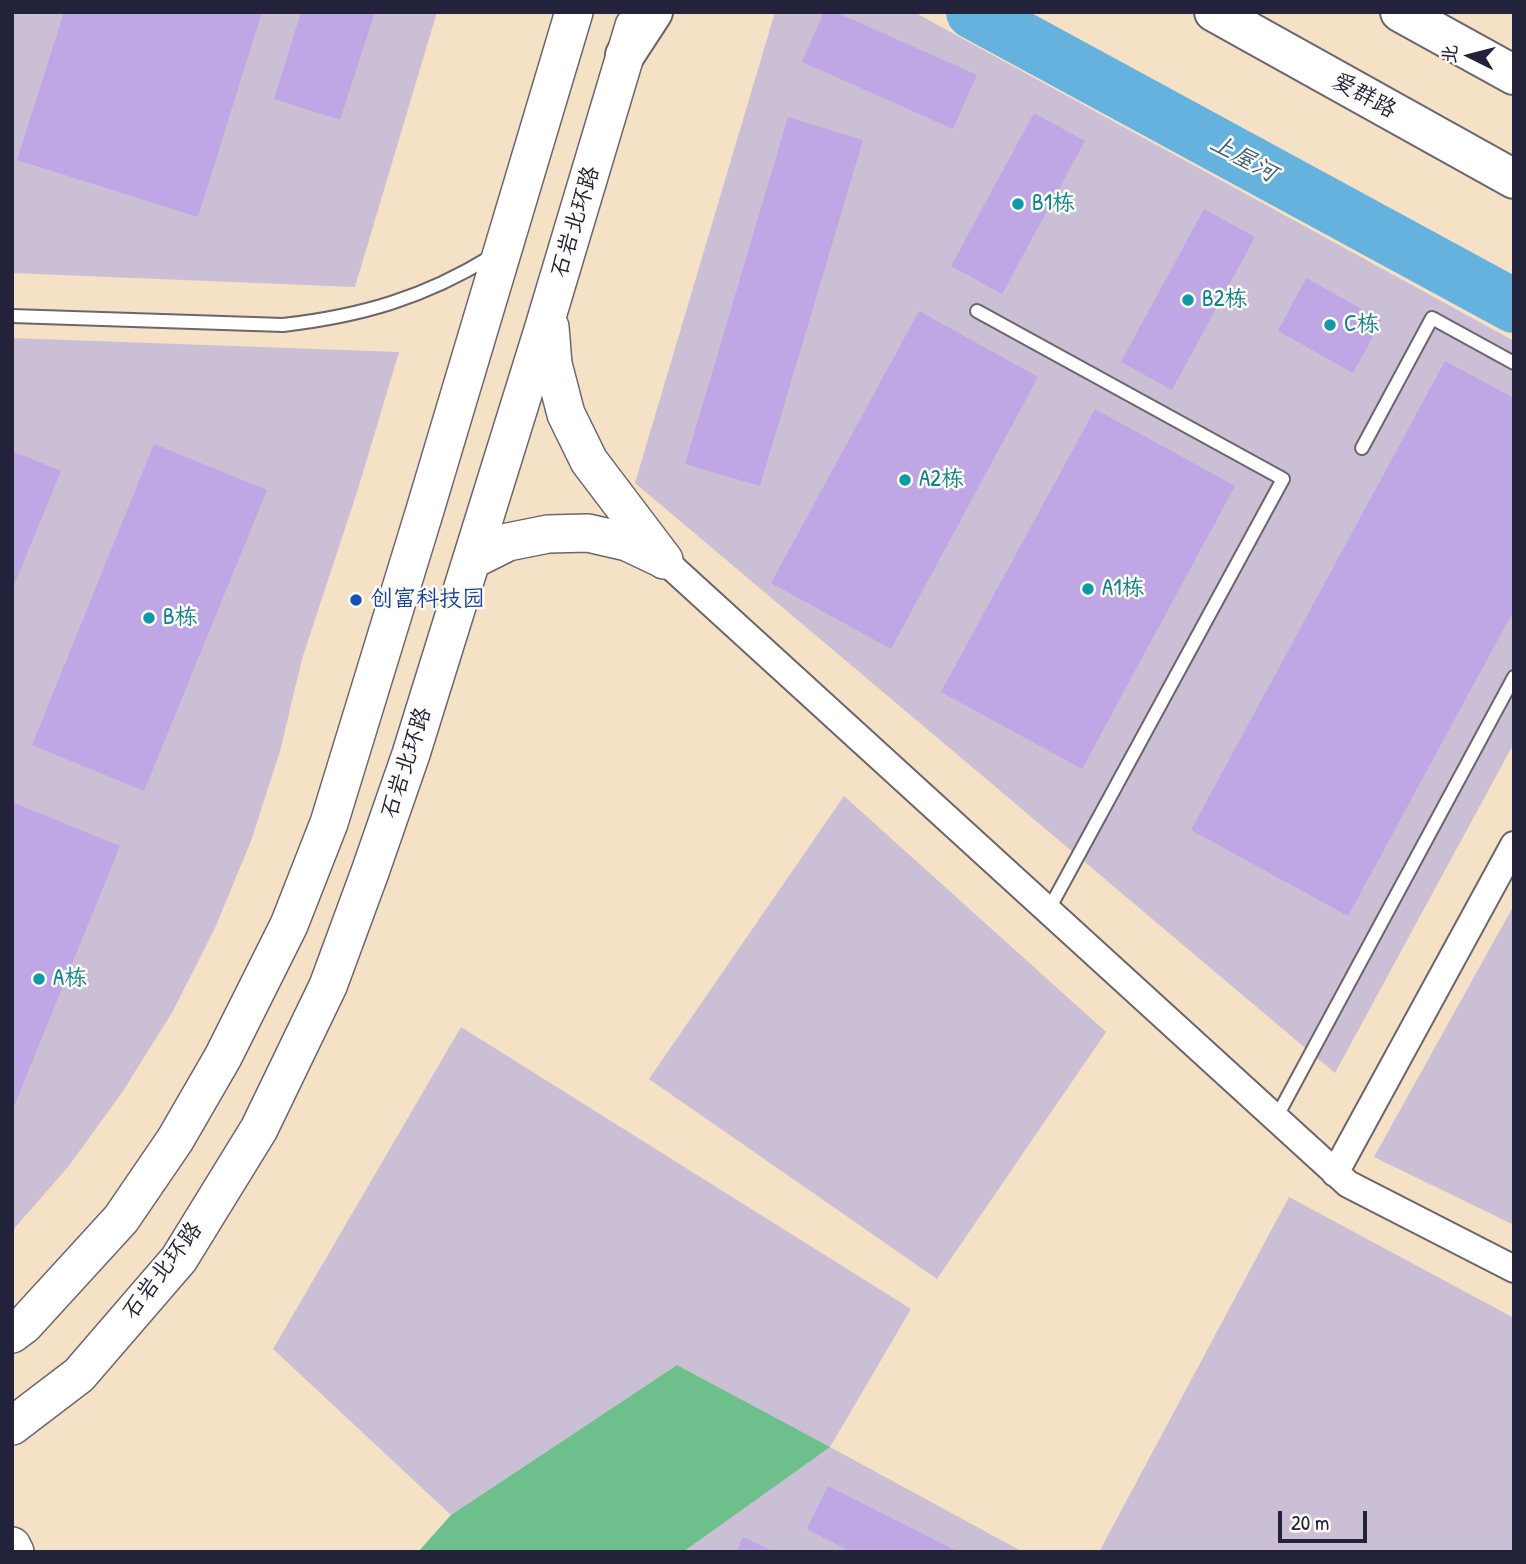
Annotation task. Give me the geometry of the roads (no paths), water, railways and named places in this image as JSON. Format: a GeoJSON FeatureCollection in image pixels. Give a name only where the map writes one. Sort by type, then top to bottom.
{"type":"FeatureCollection","features":[{"type":"Feature","properties":{"kind":"main road"},"geometry":{"type":"LineString","coordinates":[[12,1334],[24,1325],[121,1219],[175,1140],[223,1057],[289,925],[329,822],[574,12]]}},
{"type":"Feature","properties":{"kind":"main road","name":"石岩北环路"},"geometry":{"type":"LineString","coordinates":[[12,1426],[79,1376],[179,1259],[259,1129],[328,986],[411,754],[549,312],[638,12]]}},
{"type":"Feature","properties":{"kind":"main road"},"geometry":{"type":"LineString","coordinates":[[625,55],[653,12]]}},
{"type":"Feature","properties":{"kind":"main road","name":"爱群路"},"geometry":{"type":"LineString","coordinates":[[1214,12],[1514,179]]}},
{"type":"Feature","properties":{"kind":"main road"},"geometry":{"type":"LineString","coordinates":[[1400,12],[1514,75]]}},
{"type":"Feature","properties":{"kind":"main road"},"geometry":{"type":"LineString","coordinates":[[549,312],[553,364],[566,414],[589,461],[664,560]]}},
{"type":"Feature","properties":{"kind":"main road"},"geometry":{"type":"LineString","coordinates":[[471,560],[508,542],[548,534],[588,533],[627,542],[664,560]]}},
{"type":"Feature","properties":{"kind":"main road"},"geometry":{"type":"LineString","coordinates":[[12,1546],[15,1552]]}},
{"type":"Feature","properties":{"kind":"street"},"geometry":{"type":"LineString","coordinates":[[664,560],[1348,1184],[1514,1269]]}},
{"type":"Feature","properties":{"kind":"street"},"geometry":{"type":"LineString","coordinates":[[1335,1172],[1514,845]]}},
{"type":"Feature","properties":{"kind":"lane"},"geometry":{"type":"LineString","coordinates":[[12,316],[283,325],[323,321],[401,301],[448,281],[503,249]]}},
{"type":"Feature","properties":{"kind":"lane"},"geometry":{"type":"LineString","coordinates":[[977,311],[1283,479],[1048,911]]}},
{"type":"Feature","properties":{"kind":"lane"},"geometry":{"type":"LineString","coordinates":[[1362,448],[1432,318],[1514,363]]}},
{"type":"Feature","properties":{"kind":"lane"},"geometry":{"type":"LineString","coordinates":[[1276,1118],[1514,677]]}},
{"type":"Feature","properties":{"kind":"waterway","name":"上屋河"},"geometry":{"type":"LineString","coordinates":[[973,12],[1514,306]]}},
{"type":"Feature","properties":{"kind":"place","name":"B1栋"},"geometry":{"type":"Point","coordinates":[1018,204]}},
{"type":"Feature","properties":{"kind":"place","name":"B2栋"},"geometry":{"type":"Point","coordinates":[1188,300]}},
{"type":"Feature","properties":{"kind":"place","name":"C栋"},"geometry":{"type":"Point","coordinates":[1330,325]}},
{"type":"Feature","properties":{"kind":"place","name":"A2栋"},"geometry":{"type":"Point","coordinates":[905,480]}},
{"type":"Feature","properties":{"kind":"place","name":"A1栋"},"geometry":{"type":"Point","coordinates":[1088,589]}},
{"type":"Feature","properties":{"kind":"place","name":"创富科技园"},"geometry":{"type":"Point","coordinates":[356,600]}},
{"type":"Feature","properties":{"kind":"place","name":"B栋"},"geometry":{"type":"Point","coordinates":[149,618]}},
{"type":"Feature","properties":{"kind":"place","name":"A栋"},"geometry":{"type":"Point","coordinates":[39,979]}}]}
